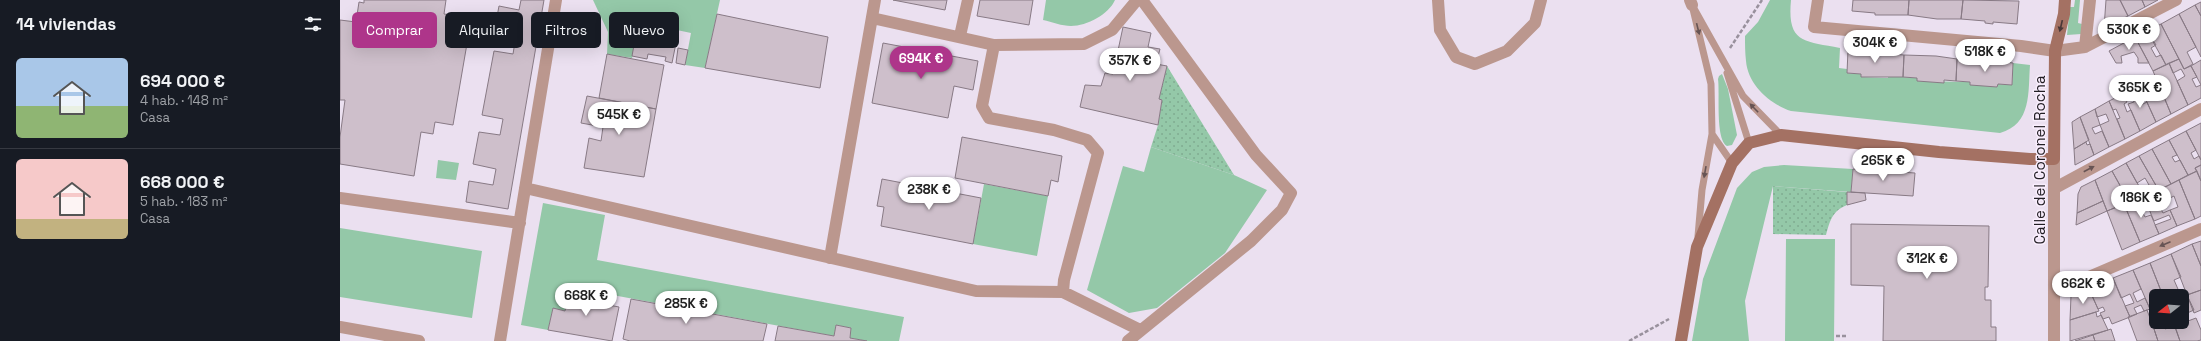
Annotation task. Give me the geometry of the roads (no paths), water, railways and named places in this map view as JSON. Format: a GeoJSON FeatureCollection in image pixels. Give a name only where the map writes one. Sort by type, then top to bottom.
{"type":"FeatureCollection","features":[{"type":"Feature","properties":{"kind":"street"},"geometry":{"type":"LineString","coordinates":[[500,341],[556,0]]}},
{"type":"Feature","properties":{"kind":"street"},"geometry":{"type":"LineString","coordinates":[[830,258],[875,0]]}},
{"type":"Feature","properties":{"kind":"street"},"geometry":{"type":"LineString","coordinates":[[960,36],[968,0]]}},
{"type":"Feature","properties":{"kind":"street"},"geometry":{"type":"LineString","coordinates":[[872,18],[960,36],[994,45],[1084,44],[1112,30],[1137,0]]}},
{"type":"Feature","properties":{"kind":"street"},"geometry":{"type":"LineString","coordinates":[[1128,341],[1251,241],[1282,210],[1291,193],[1256,155],[1142,0]]}},
{"type":"Feature","properties":{"kind":"street"},"geometry":{"type":"LineString","coordinates":[[1438,0],[1440,30],[1456,58],[1475,64],[1507,51],[1535,23],[1542,0]]}},
{"type":"Feature","properties":{"kind":"street"},"geometry":{"type":"LineString","coordinates":[[1818,0],[1814,27],[2021,46],[2055,52],[2085,47],[2176,0]]}},
{"type":"Feature","properties":{"kind":"street","name":"Calle del Coronel Rocha"},"geometry":{"type":"LineString","coordinates":[[2054,341],[2055,52],[2064,14],[2065,0]]}},
{"type":"Feature","properties":{"kind":"street"},"geometry":{"type":"LineString","coordinates":[[2085,47],[2090,0]]}},
{"type":"Feature","properties":{"kind":"street"},"geometry":{"type":"LineString","coordinates":[[994,45],[982,106],[989,118],[1054,130],[1081,138],[1087,140],[1098,154],[1064,280],[1063,292]]}},
{"type":"Feature","properties":{"kind":"street"},"geometry":{"type":"LineString","coordinates":[[2054,188],[2201,109]]}},
{"type":"Feature","properties":{"kind":"street"},"geometry":{"type":"LineString","coordinates":[[1681,341],[1697,247],[1732,163],[1749,143],[1782,136],[1940,152],[2030,159],[2054,159]]}},
{"type":"Feature","properties":{"kind":"street"},"geometry":{"type":"LineString","coordinates":[[525,188],[976,291],[1063,292],[1140,330]]}},
{"type":"Feature","properties":{"kind":"street"},"geometry":{"type":"LineString","coordinates":[[340,198],[520,224]]}},
{"type":"Feature","properties":{"kind":"street"},"geometry":{"type":"LineString","coordinates":[[2054,292],[2201,229]]}},
{"type":"Feature","properties":{"kind":"street"},"geometry":{"type":"LineString","coordinates":[[340,327],[419,341]]}},
{"type":"Feature","properties":{"kind":"lane"},"geometry":{"type":"LineString","coordinates":[[1691,3],[1743,96],[1782,136]]}},
{"type":"Feature","properties":{"kind":"lane"},"geometry":{"type":"LineString","coordinates":[[1691,3],[1711,84],[1712,134],[1702,190],[1697,247]]}},
{"type":"Feature","properties":{"kind":"lane"},"geometry":{"type":"LineString","coordinates":[[1722,60],[1749,143]]}},
{"type":"Feature","properties":{"kind":"lane"},"geometry":{"type":"LineString","coordinates":[[1712,134],[1732,163]]}}]}
